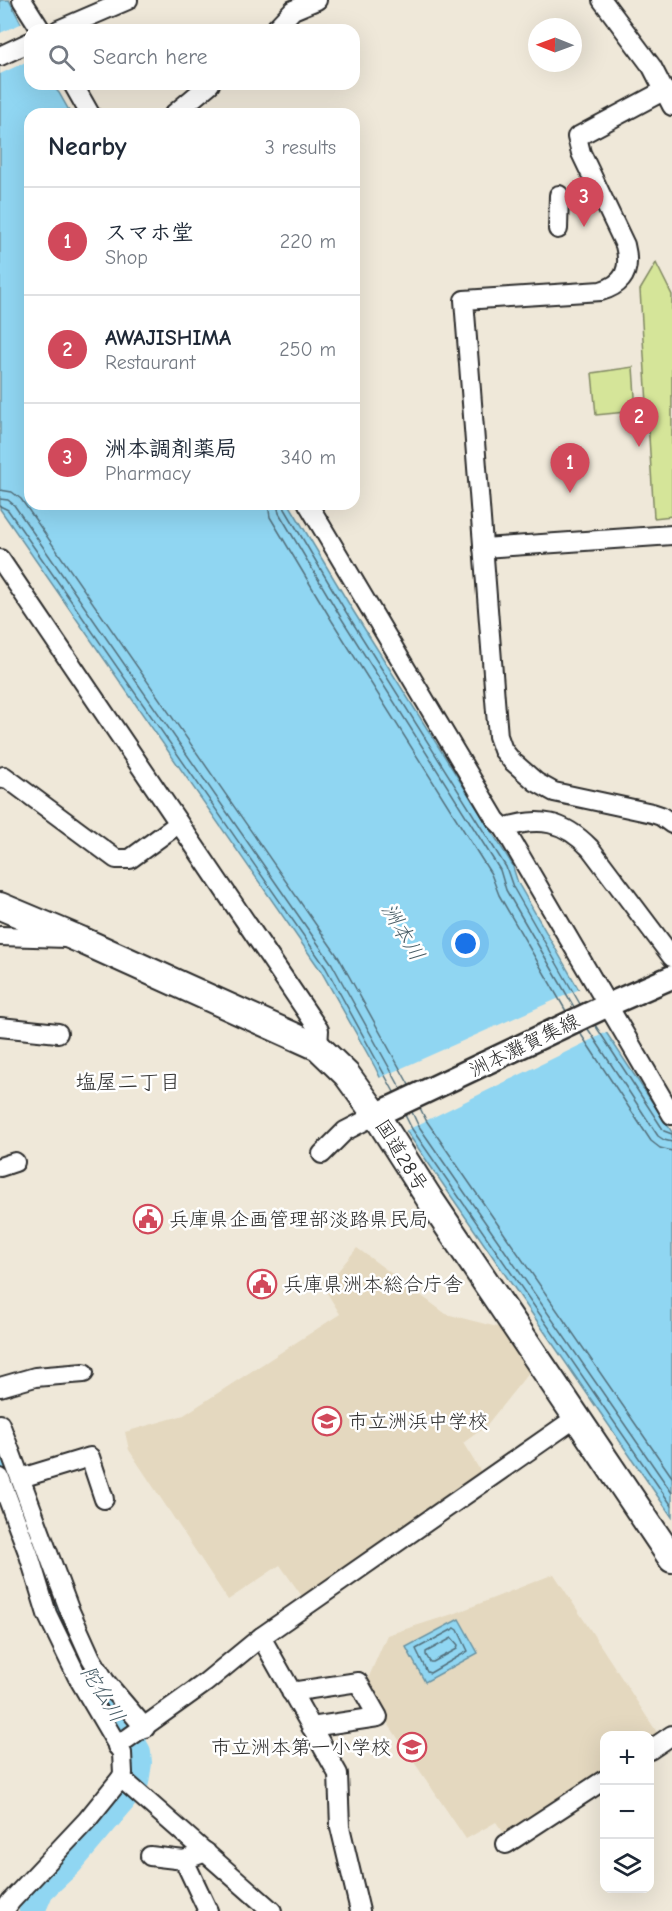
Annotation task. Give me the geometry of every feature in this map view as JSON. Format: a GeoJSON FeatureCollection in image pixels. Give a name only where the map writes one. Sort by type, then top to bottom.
{"type":"FeatureCollection","features":[{"type":"Feature","properties":{"kind":"highway","name":"国道28号"},"geometry":{"type":"LineString","coordinates":[[0,906],[318,1047],[347,1075],[382,1112],[429,1198],[672,1559]]}},
{"type":"Feature","properties":{"kind":"main road","name":"洲本灘賀集線"},"geometry":{"type":"LineString","coordinates":[[382,1112],[672,977]]}},
{"type":"Feature","properties":{"kind":"street"},"geometry":{"type":"LineString","coordinates":[[22,0],[37,24]]}},
{"type":"Feature","properties":{"kind":"street"},"geometry":{"type":"LineString","coordinates":[[72,24],[128,0]]}},
{"type":"Feature","properties":{"kind":"street"},"geometry":{"type":"LineString","coordinates":[[280,24],[293,10],[317,0]]}},
{"type":"Feature","properties":{"kind":"street"},"geometry":{"type":"LineString","coordinates":[[602,0],[652,67],[668,98],[578,137],[581,153],[625,245],[628,262],[626,270],[615,286],[601,291],[464,300],[498,736],[503,750],[524,773],[554,792],[652,813],[672,824]]}},
{"type":"Feature","properties":{"kind":"street"},"geometry":{"type":"LineString","coordinates":[[0,56],[24,45]]}},
{"type":"Feature","properties":{"kind":"street"},"geometry":{"type":"LineString","coordinates":[[76,90],[87,108]]}},
{"type":"Feature","properties":{"kind":"street"},"geometry":{"type":"LineString","coordinates":[[181,108],[203,90]]}},
{"type":"Feature","properties":{"kind":"street"},"geometry":{"type":"LineString","coordinates":[[558,229],[559,195]]}},
{"type":"Feature","properties":{"kind":"street"},"geometry":{"type":"LineString","coordinates":[[312,510],[496,820],[504,828],[672,1115]]}},
{"type":"Feature","properties":{"kind":"street"},"geometry":{"type":"LineString","coordinates":[[483,548],[672,536]]}},
{"type":"Feature","properties":{"kind":"street"},"geometry":{"type":"LineString","coordinates":[[0,559],[319,1030],[318,1047]]}},
{"type":"Feature","properties":{"kind":"street"},"geometry":{"type":"LineString","coordinates":[[0,778],[4,776],[116,859],[130,859],[178,824]]}},
{"type":"Feature","properties":{"kind":"street"},"geometry":{"type":"LineString","coordinates":[[504,828],[538,820],[564,827],[578,836],[604,866],[672,957]]}},
{"type":"Feature","properties":{"kind":"street"},"geometry":{"type":"LineString","coordinates":[[0,936],[77,939]]}},
{"type":"Feature","properties":{"kind":"street"},"geometry":{"type":"LineString","coordinates":[[0,1027],[58,1033]]}},
{"type":"Feature","properties":{"kind":"street"},"geometry":{"type":"LineString","coordinates":[[322,1154],[345,1131],[382,1112]]}},
{"type":"Feature","properties":{"kind":"street"},"geometry":{"type":"LineString","coordinates":[[0,1388],[35,1377],[84,1373]]}},
{"type":"Feature","properties":{"kind":"street"},"geometry":{"type":"LineString","coordinates":[[117,1746],[205,1683],[261,1637],[577,1417]]}},
{"type":"Feature","properties":{"kind":"street"},"geometry":{"type":"LineString","coordinates":[[0,1424],[69,1609],[90,1658],[105,1681],[145,1728]]}},
{"type":"Feature","properties":{"kind":"street"},"geometry":{"type":"LineString","coordinates":[[21,1478],[90,1457],[104,1499]]}},
{"type":"Feature","properties":{"kind":"street"},"geometry":{"type":"LineString","coordinates":[[0,1478],[29,1556],[47,1614],[77,1676],[122,1753],[123,1773],[87,1820],[4,1911]]}},
{"type":"Feature","properties":{"kind":"street"},"geometry":{"type":"LineString","coordinates":[[261,1637],[338,1774],[340,1827],[360,1911]]}},
{"type":"Feature","properties":{"kind":"street"},"geometry":{"type":"LineString","coordinates":[[291,1692],[358,1682],[378,1718],[311,1727]]}},
{"type":"Feature","properties":{"kind":"street"},"geometry":{"type":"LineString","coordinates":[[654,1747],[672,1735]]}},
{"type":"Feature","properties":{"kind":"street"},"geometry":{"type":"LineString","coordinates":[[121,1778],[272,1911]]}},
{"type":"Feature","properties":{"kind":"street"},"geometry":{"type":"LineString","coordinates":[[506,1844],[600,1783]]}},
{"type":"Feature","properties":{"kind":"street"},"geometry":{"type":"LineString","coordinates":[[150,1856],[184,1860],[206,1852]]}},
{"type":"Feature","properties":{"kind":"street"},"geometry":{"type":"LineString","coordinates":[[184,1860],[208,1911]]}},
{"type":"Feature","properties":{"kind":"shaded area","name":"市立洲浜中学校"},"geometry":{"type":"Polygon","coordinates":[[[357,1248],[446,1314],[501,1328],[530,1371],[485,1427],[463,1443],[483,1475],[304,1599],[280,1565],[228,1600],[129,1450],[125,1432],[184,1415],[340,1314],[324,1288],[357,1248]]]}},
{"type":"Feature","properties":{"kind":"shaded area"},"geometry":{"type":"Polygon","coordinates":[[[554,1574],[658,1734],[654,1737],[654,1731],[600,1731],[600,1773],[506,1836],[496,1822],[466,1839],[364,1688],[387,1635],[456,1613],[554,1574]]]}},
{"type":"Feature","properties":{"kind":"green space"},"geometry":{"type":"Polygon","coordinates":[[[656,263],[672,295],[672,516],[654,518],[640,290],[656,263]]]}},
{"type":"Feature","properties":{"kind":"green space"},"geometry":{"type":"Polygon","coordinates":[[[633,367],[636,411],[596,415],[592,373],[633,367]]]}},
{"type":"Feature","properties":{"kind":"water","name":"洲本川"},"geometry":{"type":"Polygon","coordinates":[[[0,0],[9,0],[24,29],[24,90],[56,90],[68,108],[24,108],[24,510],[293,510],[512,864],[518,883],[586,1002],[672,1132],[672,1517],[407,1132],[375,1067],[321,971],[0,509],[0,0]]]}},
{"type":"Feature","properties":{"kind":"water"},"geometry":{"type":"Polygon","coordinates":[[[459,1619],[478,1653],[425,1682],[406,1647],[459,1619]]]}},
{"type":"Feature","properties":{"kind":"pier"},"geometry":{"type":"Polygon","coordinates":[[[25,22],[26,24],[24,24],[24,63],[0,74],[0,33],[25,22]]]}},
{"type":"Feature","properties":{"kind":"pier"},"geometry":{"type":"Polygon","coordinates":[[[582,988],[609,1031],[403,1132],[377,1079],[582,988]]]}},
{"type":"Feature","properties":{"kind":"waterway","name":"陀仏川"},"geometry":{"type":"LineString","coordinates":[[0,1452],[18,1496],[58,1612],[92,1683],[116,1712],[138,1752],[139,1763],[136,1782],[123,1800],[69,1864],[41,1890],[32,1911]]}},
{"type":"Feature","properties":{"kind":"place","name":"洲本調剤薬局"},"geometry":{"type":"Point","coordinates":[584,227]}},
{"type":"Feature","properties":{"kind":"place","name":"AWAJISHIMA"},"geometry":{"type":"Point","coordinates":[639,447]}},
{"type":"Feature","properties":{"kind":"place","name":"スマホ堂"},"geometry":{"type":"Point","coordinates":[570,493]}},
{"type":"Feature","properties":{"kind":"place","name":"兵庫県企画管理部淡路県民局"},"geometry":{"type":"Point","coordinates":[148,1219]}},
{"type":"Feature","properties":{"kind":"place","name":"兵庫県洲本総合庁舎"},"geometry":{"type":"Point","coordinates":[262,1284]}},
{"type":"Feature","properties":{"kind":"place","name":"市立洲浜中学校"},"geometry":{"type":"Point","coordinates":[327,1421]}},
{"type":"Feature","properties":{"kind":"place","name":"市立洲本第一小学校"},"geometry":{"type":"Point","coordinates":[412,1747]}},
{"type":"Feature","properties":{"kind":"district","name":"塩屋二丁目"},"geometry":{"type":"Point","coordinates":[128,1082]}}]}
